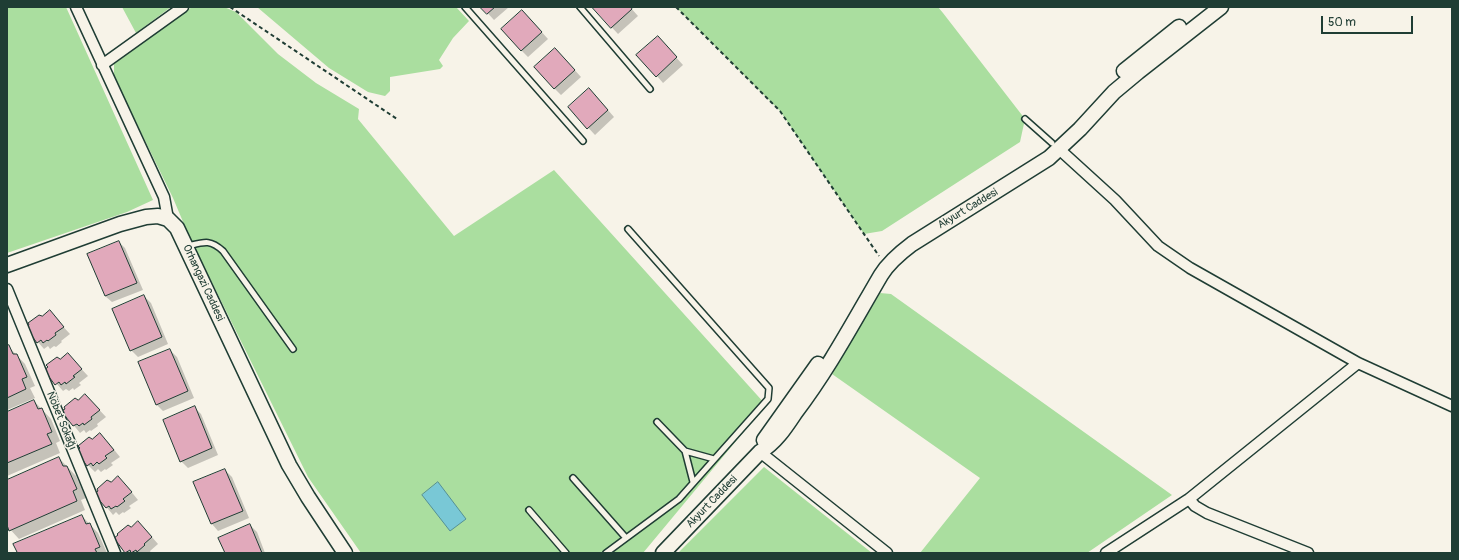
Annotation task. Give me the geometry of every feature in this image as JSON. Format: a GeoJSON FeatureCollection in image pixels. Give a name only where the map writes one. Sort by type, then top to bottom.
{"type":"FeatureCollection","features":[{"type":"Feature","properties":{"kind":"street","name":"Orhangazi Caddesi"},"geometry":{"type":"LineString","coordinates":[[76,7],[164,197],[168,219],[176,228],[186,247],[289,465],[345,553]]}},
{"type":"Feature","properties":{"kind":"street"},"geometry":{"type":"LineString","coordinates":[[102,65],[183,7]]}},
{"type":"Feature","properties":{"kind":"street","name":"Akyurt Caddesi"},"geometry":{"type":"LineString","coordinates":[[663,553],[760,452],[771,445],[810,394],[887,265],[912,244],[1037,167],[1110,83],[1146,52],[1205,7]]}},
{"type":"Feature","properties":{"kind":"street","name":"Akyurt Caddesi"},"geometry":{"type":"LineString","coordinates":[[760,452],[762,442],[829,347],[856,300],[882,260],[892,249],[923,226],[1055,146],[1080,129],[1114,92],[1221,7]]}},
{"type":"Feature","properties":{"kind":"street"},"geometry":{"type":"LineString","coordinates":[[1055,146],[1115,200],[1158,246],[1190,268],[1358,363],[1452,406]]}},
{"type":"Feature","properties":{"kind":"street"},"geometry":{"type":"LineString","coordinates":[[7,265],[146,216],[158,216],[168,219]]}},
{"type":"Feature","properties":{"kind":"street","name":"Nöbet Sokağı"},"geometry":{"type":"LineString","coordinates":[[7,289],[115,553]]}},
{"type":"Feature","properties":{"kind":"street"},"geometry":{"type":"LineString","coordinates":[[1106,553],[1189,499],[1358,363]]}},
{"type":"Feature","properties":{"kind":"street"},"geometry":{"type":"LineString","coordinates":[[760,452],[887,553]]}},
{"type":"Feature","properties":{"kind":"street"},"geometry":{"type":"LineString","coordinates":[[1189,499],[1195,506],[1207,513],[1308,553]]}},
{"type":"Feature","properties":{"kind":"lane"},"geometry":{"type":"LineString","coordinates":[[466,7],[583,141]]}},
{"type":"Feature","properties":{"kind":"lane"},"geometry":{"type":"LineString","coordinates":[[580,7],[650,89]]}},
{"type":"Feature","properties":{"kind":"lane"},"geometry":{"type":"LineString","coordinates":[[1026,119],[1055,146]]}},
{"type":"Feature","properties":{"kind":"lane"},"geometry":{"type":"LineString","coordinates":[[606,553],[679,499],[768,399],[769,388],[628,229]]}},
{"type":"Feature","properties":{"kind":"lane"},"geometry":{"type":"LineString","coordinates":[[186,247],[206,242],[216,244],[234,266],[293,349]]}},
{"type":"Feature","properties":{"kind":"lane"},"geometry":{"type":"LineString","coordinates":[[657,422],[685,451],[693,482]]}},
{"type":"Feature","properties":{"kind":"lane"},"geometry":{"type":"LineString","coordinates":[[685,451],[714,459]]}},
{"type":"Feature","properties":{"kind":"lane"},"geometry":{"type":"LineString","coordinates":[[572,478],[626,538]]}},
{"type":"Feature","properties":{"kind":"lane"},"geometry":{"type":"LineString","coordinates":[[529,510],[566,553]]}},
{"type":"Feature","properties":{"kind":"path"},"geometry":{"type":"LineString","coordinates":[[230,7],[397,119]]}},
{"type":"Feature","properties":{"kind":"path"},"geometry":{"type":"LineString","coordinates":[[676,7],[780,111],[882,260]]}},
{"type":"Feature","properties":{"kind":"green space"},"geometry":{"type":"Polygon","coordinates":[[[7,7],[66,7],[153,200],[127,212],[7,253],[7,7]]]}},
{"type":"Feature","properties":{"kind":"green space"},"geometry":{"type":"Polygon","coordinates":[[[122,7],[171,7],[136,33],[122,7]]]}},
{"type":"Feature","properties":{"kind":"green space"},"geometry":{"type":"Polygon","coordinates":[[[192,7],[224,7],[236,12],[278,54],[316,83],[359,109],[358,119],[454,236],[554,170],[766,405],[643,553],[361,553],[308,477],[189,236],[173,198],[114,77],[114,64],[192,7]]]}},
{"type":"Feature","properties":{"kind":"green space"},"geometry":{"type":"Polygon","coordinates":[[[257,7],[456,7],[469,21],[453,38],[439,60],[443,66],[440,69],[390,77],[390,91],[385,96],[368,92],[329,68],[257,7]]]}},
{"type":"Feature","properties":{"kind":"green space"},"geometry":{"type":"Polygon","coordinates":[[[676,7],[938,7],[1025,119],[1020,142],[882,231],[864,234],[780,111],[676,7]]]}},
{"type":"Feature","properties":{"kind":"green space"},"geometry":{"type":"Polygon","coordinates":[[[880,293],[891,294],[1172,495],[1087,553],[920,553],[980,478],[832,374],[880,293]]]}},
{"type":"Feature","properties":{"kind":"green space"},"geometry":{"type":"Polygon","coordinates":[[[764,467],[872,553],[678,553],[764,467]]]}},
{"type":"Feature","properties":{"kind":"water"},"geometry":{"type":"Polygon","coordinates":[[[438,482],[466,519],[450,531],[422,495],[438,482]]]}},
{"type":"Feature","properties":{"kind":"building"},"geometry":{"type":"Polygon","coordinates":[[[480,7],[495,7],[487,14],[480,7]]]}},
{"type":"Feature","properties":{"kind":"building"},"geometry":{"type":"Polygon","coordinates":[[[592,7],[631,7],[632,9],[611,28],[592,7]]]}},
{"type":"Feature","properties":{"kind":"building"},"geometry":{"type":"Polygon","coordinates":[[[522,10],[542,32],[521,51],[501,29],[522,10]]]}},
{"type":"Feature","properties":{"kind":"building"},"geometry":{"type":"Polygon","coordinates":[[[658,36],[677,57],[656,77],[636,55],[658,36]]]}},
{"type":"Feature","properties":{"kind":"building"},"geometry":{"type":"Polygon","coordinates":[[[555,48],[575,70],[554,89],[534,67],[555,48]]]}},
{"type":"Feature","properties":{"kind":"building"},"geometry":{"type":"Polygon","coordinates":[[[589,88],[608,110],[587,129],[568,107],[589,88]]]}},
{"type":"Feature","properties":{"kind":"building"},"geometry":{"type":"Polygon","coordinates":[[[119,241],[137,283],[105,296],[87,254],[119,241]]]}},
{"type":"Feature","properties":{"kind":"building"},"geometry":{"type":"Polygon","coordinates":[[[144,295],[162,337],[130,351],[112,309],[144,295]]]}},
{"type":"Feature","properties":{"kind":"building"},"geometry":{"type":"Polygon","coordinates":[[[50,310],[64,327],[55,333],[56,335],[48,341],[47,340],[43,343],[41,340],[37,343],[26,328],[29,325],[28,323],[39,315],[42,316],[50,310]]]}},
{"type":"Feature","properties":{"kind":"building"},"geometry":{"type":"Polygon","coordinates":[[[9,345],[13,354],[17,354],[27,377],[22,379],[26,389],[7,398],[7,346],[9,345]]]}},
{"type":"Feature","properties":{"kind":"building"},"geometry":{"type":"Polygon","coordinates":[[[170,349],[188,391],[156,405],[138,362],[170,349]]]}},
{"type":"Feature","properties":{"kind":"building"},"geometry":{"type":"Polygon","coordinates":[[[68,353],[82,369],[66,384],[65,382],[61,385],[59,382],[55,385],[44,370],[48,367],[46,365],[57,357],[60,359],[68,353]]]}},
{"type":"Feature","properties":{"kind":"building"},"geometry":{"type":"Polygon","coordinates":[[[85,394],[100,410],[84,425],[83,423],[79,426],[77,424],[73,426],[61,411],[65,409],[64,407],[75,398],[78,400],[85,394]]]}},
{"type":"Feature","properties":{"kind":"building"},"geometry":{"type":"Polygon","coordinates":[[[34,400],[38,409],[42,408],[52,432],[47,434],[52,444],[7,463],[7,412],[34,400]]]}},
{"type":"Feature","properties":{"kind":"building"},"geometry":{"type":"Polygon","coordinates":[[[195,406],[212,448],[180,462],[163,420],[195,406]]]}},
{"type":"Feature","properties":{"kind":"building"},"geometry":{"type":"Polygon","coordinates":[[[100,433],[114,450],[105,456],[107,458],[99,464],[97,462],[93,466],[91,463],[87,466],[76,451],[80,448],[78,446],[89,437],[92,439],[100,433]]]}},
{"type":"Feature","properties":{"kind":"building"},"geometry":{"type":"Polygon","coordinates":[[[59,457],[63,466],[67,466],[77,489],[73,491],[77,501],[9,531],[7,525],[7,480],[59,457]]]}},
{"type":"Feature","properties":{"kind":"building"},"geometry":{"type":"Polygon","coordinates":[[[225,469],[243,511],[211,524],[193,482],[225,469]]]}},
{"type":"Feature","properties":{"kind":"building"},"geometry":{"type":"Polygon","coordinates":[[[118,476],[132,492],[123,499],[125,501],[117,507],[116,506],[111,509],[109,506],[106,508],[94,494],[98,491],[97,489],[107,480],[111,482],[118,476]]]}},
{"type":"Feature","properties":{"kind":"building"},"geometry":{"type":"Polygon","coordinates":[[[82,515],[86,524],[90,523],[100,547],[95,549],[97,553],[15,553],[17,552],[13,544],[82,515]]]}},
{"type":"Feature","properties":{"kind":"building"},"geometry":{"type":"Polygon","coordinates":[[[138,521],[152,537],[137,552],[136,550],[131,553],[130,550],[125,553],[114,538],[128,525],[131,527],[138,521]]]}},
{"type":"Feature","properties":{"kind":"building"},"geometry":{"type":"Polygon","coordinates":[[[250,524],[262,553],[225,553],[218,538],[250,524]]]}}]}
